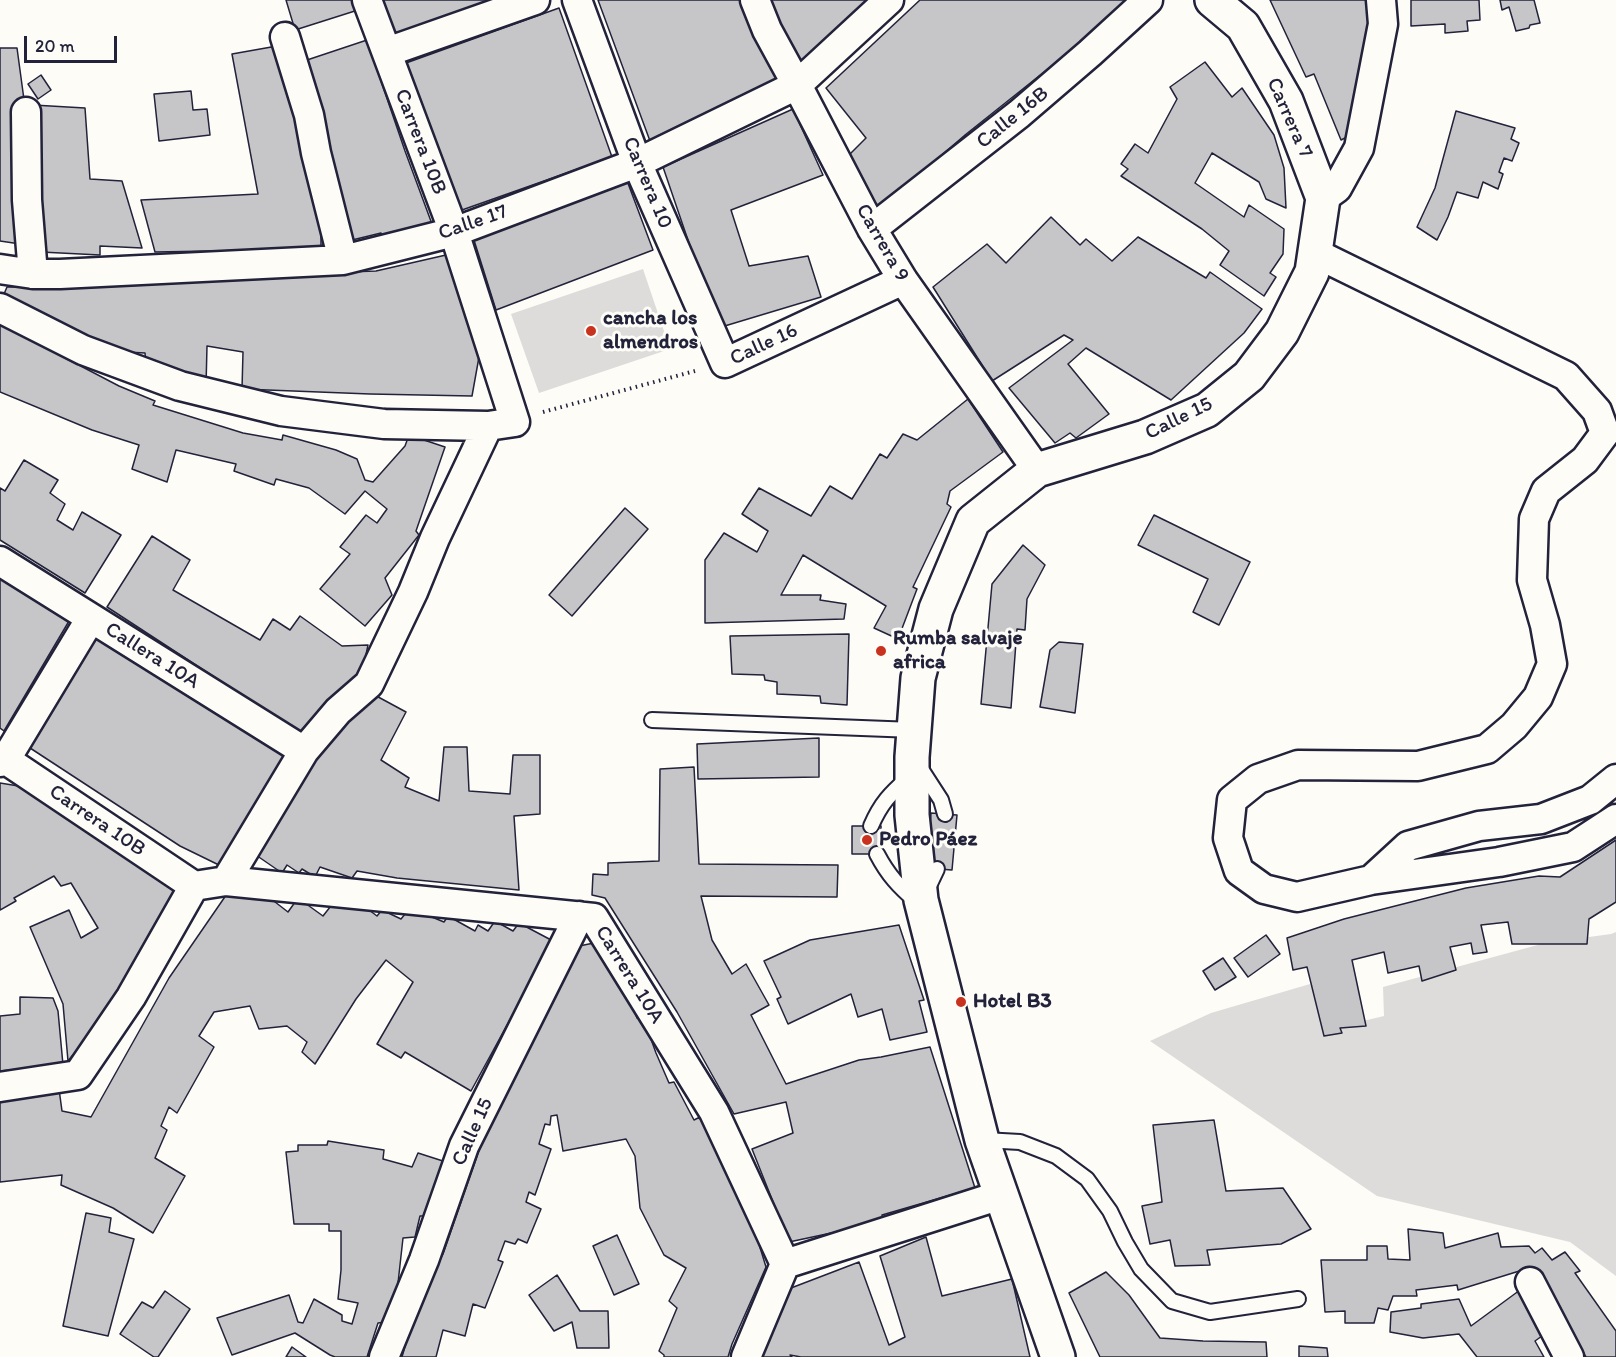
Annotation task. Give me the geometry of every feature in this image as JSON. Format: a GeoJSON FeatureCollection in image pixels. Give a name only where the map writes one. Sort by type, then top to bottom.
{"type":"FeatureCollection","features":[{"type":"Feature","properties":{"kind":"street","name":"Carrera 10B"},"geometry":{"type":"LineString","coordinates":[[367,0],[454,232],[501,424]]}},
{"type":"Feature","properties":{"kind":"street"},"geometry":{"type":"LineString","coordinates":[[387,52],[535,0]]}},
{"type":"Feature","properties":{"kind":"street","name":"Carrera 10"},"geometry":{"type":"LineString","coordinates":[[577,0],[637,163],[725,363]]}},
{"type":"Feature","properties":{"kind":"street","name":"Carrera 9"},"geometry":{"type":"LineString","coordinates":[[755,0],[767,30],[872,229],[903,280],[1037,470]]}},
{"type":"Feature","properties":{"kind":"street","name":"Calle 17"},"geometry":{"type":"LineString","coordinates":[[0,268],[33,274],[93,273],[343,260],[454,232],[637,163],[797,85],[889,0]]}},
{"type":"Feature","properties":{"kind":"street","name":"Calle 16B"},"geometry":{"type":"LineString","coordinates":[[872,229],[1019,114],[1148,0]]}},
{"type":"Feature","properties":{"kind":"street","name":"Carrera 7"},"geometry":{"type":"LineString","coordinates":[[1212,0],[1243,26],[1286,101],[1323,198],[1315,253]]}},
{"type":"Feature","properties":{"kind":"street"},"geometry":{"type":"LineString","coordinates":[[1323,198],[1337,188],[1359,148],[1383,24],[1381,0]]}},
{"type":"Feature","properties":{"kind":"street"},"geometry":{"type":"LineString","coordinates":[[285,37],[309,115],[316,153],[343,260]]}},
{"type":"Feature","properties":{"kind":"street"},"geometry":{"type":"LineString","coordinates":[[26,112],[27,200],[33,274]]}},
{"type":"Feature","properties":{"kind":"street"},"geometry":{"type":"LineString","coordinates":[[1315,253],[1566,376],[1597,411],[1605,433],[1585,460],[1546,491],[1534,519],[1532,580],[1545,625],[1552,664],[1538,697],[1514,726],[1487,749],[1418,766],[1299,765],[1258,779],[1232,800],[1228,838],[1239,871],[1264,889],[1297,897],[1371,880],[1499,862],[1574,847],[1616,819]]}},
{"type":"Feature","properties":{"kind":"street","name":"Calle 15"},"geometry":{"type":"LineString","coordinates":[[1037,470],[1145,436],[1207,410],[1249,376],[1282,332],[1312,272],[1315,253]]}},
{"type":"Feature","properties":{"kind":"street","name":"Calle 16"},"geometry":{"type":"LineString","coordinates":[[725,363],[903,280]]}},
{"type":"Feature","properties":{"kind":"street"},"geometry":{"type":"LineString","coordinates":[[0,308],[83,350],[180,386],[270,408],[384,424],[501,424]]}},
{"type":"Feature","properties":{"kind":"street"},"geometry":{"type":"LineString","coordinates":[[226,881],[304,751],[338,711],[369,684],[413,592],[435,538],[501,424]]}},
{"type":"Feature","properties":{"kind":"street"},"geometry":{"type":"LineString","coordinates":[[1037,470],[973,522],[936,609],[918,678],[912,815],[922,903],[982,1140],[1058,1357]]}},
{"type":"Feature","properties":{"kind":"street","name":"Callera 10A"},"geometry":{"type":"LineString","coordinates":[[0,561],[304,751]]}},
{"type":"Feature","properties":{"kind":"street"},"geometry":{"type":"LineString","coordinates":[[2,759],[91,618]]}},
{"type":"Feature","properties":{"kind":"street","name":"Carrera 10B"},"geometry":{"type":"LineString","coordinates":[[2,759],[194,886]]}},
{"type":"Feature","properties":{"kind":"street"},"geometry":{"type":"LineString","coordinates":[[1371,880],[1408,846],[1479,826],[1541,819],[1590,800],[1616,779]]}},
{"type":"Feature","properties":{"kind":"street","name":"Carrera 10A"},"geometry":{"type":"LineString","coordinates":[[194,886],[226,881],[594,918],[714,1112],[785,1264]]}},
{"type":"Feature","properties":{"kind":"street"},"geometry":{"type":"LineString","coordinates":[[0,1087],[78,1075],[131,997],[194,886]]}},
{"type":"Feature","properties":{"kind":"street","name":"Calle 15"},"geometry":{"type":"LineString","coordinates":[[384,1357],[424,1260],[464,1146],[579,916]]}},
{"type":"Feature","properties":{"kind":"street"},"geometry":{"type":"LineString","coordinates":[[746,1357],[785,1264],[1001,1195]]}},
{"type":"Feature","properties":{"kind":"street"},"geometry":{"type":"LineString","coordinates":[[1530,1282],[1569,1357]]}},
{"type":"Feature","properties":{"kind":"lane"},"geometry":{"type":"LineString","coordinates":[[652,720],[913,754]]}},
{"type":"Feature","properties":{"kind":"lane"},"geometry":{"type":"LineString","coordinates":[[913,754],[941,800],[945,814]]}},
{"type":"Feature","properties":{"kind":"lane"},"geometry":{"type":"LineString","coordinates":[[871,826],[913,754]]}},
{"type":"Feature","properties":{"kind":"lane"},"geometry":{"type":"LineString","coordinates":[[877,854],[887,873],[905,892],[922,903],[937,869]]}},
{"type":"Feature","properties":{"kind":"lane"},"geometry":{"type":"LineString","coordinates":[[982,1140],[1020,1142],[1056,1156],[1087,1179],[1110,1211],[1141,1269],[1172,1301],[1210,1312],[1298,1299]]}},
{"type":"Feature","properties":{"kind":"path","name":"Calle 16"},"geometry":{"type":"LineString","coordinates":[[501,424],[725,363]]}},
{"type":"Feature","properties":{"kind":"shaded area","name":"cancha los almendros"},"geometry":{"type":"Polygon","coordinates":[[[643,269],[670,349],[539,393],[511,314],[643,269]]]}},
{"type":"Feature","properties":{"kind":"shaded area"},"geometry":{"type":"Polygon","coordinates":[[[1616,932],[1616,1276],[1570,1242],[1377,1196],[1150,1041],[1211,1013],[1310,984],[1330,1029],[1384,1016],[1383,987],[1545,943],[1616,932]]]}},
{"type":"Feature","properties":{"kind":"building"},"geometry":{"type":"Polygon","coordinates":[[[286,0],[355,0],[358,10],[295,30],[286,0]]]}},
{"type":"Feature","properties":{"kind":"building"},"geometry":{"type":"Polygon","coordinates":[[[379,0],[491,0],[391,36],[379,0]]]}},
{"type":"Feature","properties":{"kind":"building"},"geometry":{"type":"Polygon","coordinates":[[[598,0],[740,0],[780,81],[650,141],[598,0]]]}},
{"type":"Feature","properties":{"kind":"building"},"geometry":{"type":"Polygon","coordinates":[[[770,0],[870,0],[800,66],[770,0]]]}},
{"type":"Feature","properties":{"kind":"building"},"geometry":{"type":"Polygon","coordinates":[[[920,0],[1128,0],[1088,37],[965,135],[877,211],[846,158],[866,138],[826,88],[920,0]]]}},
{"type":"Feature","properties":{"kind":"building"},"geometry":{"type":"Polygon","coordinates":[[[1270,0],[1372,0],[1373,7],[1353,134],[1341,140],[1314,74],[1306,77],[1270,0]]]}},
{"type":"Feature","properties":{"kind":"building"},"geometry":{"type":"Polygon","coordinates":[[[1411,0],[1479,0],[1480,20],[1467,21],[1468,31],[1445,33],[1445,24],[1411,26],[1411,0]]]}},
{"type":"Feature","properties":{"kind":"building"},"geometry":{"type":"Polygon","coordinates":[[[1500,0],[1534,0],[1540,23],[1516,31],[1509,7],[1502,10],[1500,0]]]}},
{"type":"Feature","properties":{"kind":"building"},"geometry":{"type":"Polygon","coordinates":[[[559,8],[612,157],[462,210],[415,93],[406,63],[559,8]]]}},
{"type":"Feature","properties":{"kind":"building"},"geometry":{"type":"Polygon","coordinates":[[[367,40],[432,224],[384,241],[381,233],[348,241],[304,61],[367,40]]]}},
{"type":"Feature","properties":{"kind":"building"},"geometry":{"type":"Polygon","coordinates":[[[277,46],[321,219],[321,249],[155,252],[141,200],[258,194],[232,54],[277,46]]]}},
{"type":"Feature","properties":{"kind":"building"},"geometry":{"type":"Polygon","coordinates":[[[0,48],[17,48],[25,107],[27,245],[0,241],[0,48]]]}},
{"type":"Feature","properties":{"kind":"building"},"geometry":{"type":"Polygon","coordinates":[[[1205,62],[1232,97],[1242,88],[1274,135],[1284,168],[1286,208],[1266,199],[1259,182],[1212,153],[1195,183],[1244,217],[1249,205],[1284,229],[1283,254],[1270,273],[1276,277],[1264,296],[1220,265],[1229,251],[1202,229],[1121,176],[1128,169],[1121,164],[1135,144],[1148,153],[1177,99],[1170,87],[1205,62]]]}},
{"type":"Feature","properties":{"kind":"building"},"geometry":{"type":"Polygon","coordinates":[[[41,75],[51,90],[38,99],[28,84],[41,75]]]}},
{"type":"Feature","properties":{"kind":"building"},"geometry":{"type":"Polygon","coordinates":[[[191,91],[193,110],[207,109],[210,135],[159,141],[154,94],[191,91]]]}},
{"type":"Feature","properties":{"kind":"building"},"geometry":{"type":"Polygon","coordinates":[[[33,105],[85,108],[90,179],[122,181],[142,248],[100,246],[100,255],[41,252],[33,105]]]}},
{"type":"Feature","properties":{"kind":"building"},"geometry":{"type":"Polygon","coordinates":[[[793,109],[823,175],[731,210],[749,266],[808,256],[821,297],[718,328],[663,167],[793,109]]]}},
{"type":"Feature","properties":{"kind":"building"},"geometry":{"type":"Polygon","coordinates":[[[1456,111],[1515,128],[1511,139],[1519,143],[1512,161],[1504,158],[1499,172],[1503,174],[1498,189],[1483,182],[1478,198],[1457,192],[1437,240],[1417,227],[1435,188],[1456,111]]]}},
{"type":"Feature","properties":{"kind":"building"},"geometry":{"type":"Polygon","coordinates":[[[626,178],[653,250],[496,310],[473,237],[626,178]]]}},
{"type":"Feature","properties":{"kind":"building"},"geometry":{"type":"Polygon","coordinates":[[[1051,217],[1080,245],[1086,239],[1112,261],[1138,237],[1206,278],[1210,272],[1262,309],[1244,333],[1171,400],[1086,348],[1068,364],[1109,414],[1076,438],[1070,433],[1055,443],[1009,388],[1073,340],[1064,335],[992,381],[933,287],[987,244],[1006,263],[1051,217]]]}},
{"type":"Feature","properties":{"kind":"building"},"geometry":{"type":"Polygon","coordinates":[[[446,255],[479,357],[472,396],[242,389],[243,352],[207,346],[206,386],[146,364],[145,353],[108,351],[1,301],[7,287],[57,287],[58,282],[376,271],[446,255]]]}},
{"type":"Feature","properties":{"kind":"building"},"geometry":{"type":"Polygon","coordinates":[[[0,324],[119,386],[155,401],[153,405],[243,433],[282,440],[283,435],[336,450],[357,459],[365,480],[373,482],[405,446],[409,435],[445,447],[416,531],[419,535],[385,578],[392,595],[365,626],[320,589],[350,554],[340,547],[366,515],[377,523],[387,509],[365,491],[345,514],[309,488],[276,479],[274,485],[234,471],[236,464],[176,450],[167,482],[132,469],[139,445],[92,430],[0,392],[0,324]]]}},
{"type":"Feature","properties":{"kind":"building"},"geometry":{"type":"Polygon","coordinates":[[[968,399],[1003,452],[950,491],[947,504],[951,507],[913,587],[917,589],[898,639],[874,628],[886,606],[803,555],[781,595],[821,595],[820,600],[846,604],[844,619],[705,623],[705,560],[724,533],[757,552],[768,531],[742,514],[759,488],[811,516],[830,486],[852,499],[880,454],[887,458],[903,434],[917,440],[968,399]]]}},
{"type":"Feature","properties":{"kind":"building"},"geometry":{"type":"Polygon","coordinates":[[[24,460],[58,480],[50,493],[65,504],[57,520],[73,530],[82,512],[121,535],[85,593],[0,540],[0,488],[5,491],[24,460]]]}},
{"type":"Feature","properties":{"kind":"building"},"geometry":{"type":"Polygon","coordinates":[[[625,508],[648,529],[572,616],[549,595],[625,508]]]}},
{"type":"Feature","properties":{"kind":"building"},"geometry":{"type":"Polygon","coordinates":[[[1154,515],[1250,562],[1219,625],[1193,612],[1208,579],[1138,545],[1154,515]]]}},
{"type":"Feature","properties":{"kind":"building"},"geometry":{"type":"Polygon","coordinates":[[[152,536],[190,560],[173,590],[260,640],[273,619],[290,630],[300,616],[342,646],[368,645],[361,679],[303,735],[107,607],[152,536]]]}},
{"type":"Feature","properties":{"kind":"building"},"geometry":{"type":"Polygon","coordinates":[[[1023,545],[1045,565],[1027,599],[1025,630],[1017,629],[1011,708],[981,704],[992,584],[1023,545]]]}},
{"type":"Feature","properties":{"kind":"building"},"geometry":{"type":"Polygon","coordinates":[[[0,573],[72,616],[4,731],[0,728],[0,573]]]}},
{"type":"Feature","properties":{"kind":"building"},"geometry":{"type":"Polygon","coordinates":[[[93,634],[287,756],[223,867],[180,846],[27,746],[93,634]]]}},
{"type":"Feature","properties":{"kind":"building"},"geometry":{"type":"Polygon","coordinates":[[[849,634],[847,705],[821,703],[820,696],[777,694],[777,682],[765,680],[764,675],[732,674],[730,636],[849,634]]]}},
{"type":"Feature","properties":{"kind":"building"},"geometry":{"type":"Polygon","coordinates":[[[1059,642],[1083,644],[1075,713],[1040,707],[1050,650],[1059,642]]]}},
{"type":"Feature","properties":{"kind":"building"},"geometry":{"type":"Polygon","coordinates":[[[369,692],[406,712],[381,760],[409,778],[405,787],[439,801],[444,747],[467,747],[469,791],[510,794],[513,755],[540,755],[540,814],[514,816],[519,890],[397,878],[357,871],[352,878],[320,867],[315,877],[302,869],[299,873],[287,865],[282,873],[253,853],[336,720],[369,692]]]}},
{"type":"Feature","properties":{"kind":"building"},"geometry":{"type":"Polygon","coordinates":[[[819,738],[819,777],[698,779],[697,744],[819,738]]]}},
{"type":"Feature","properties":{"kind":"building"},"geometry":{"type":"Polygon","coordinates":[[[694,767],[699,864],[838,865],[837,897],[701,896],[712,940],[732,974],[746,964],[769,1005],[751,1015],[786,1084],[859,1060],[930,1047],[975,1188],[882,1215],[883,1222],[789,1242],[752,1149],[793,1133],[786,1102],[734,1114],[677,1012],[605,898],[592,895],[593,874],[608,875],[608,863],[659,861],[660,769],[694,767]]]}},
{"type":"Feature","properties":{"kind":"building"},"geometry":{"type":"Polygon","coordinates":[[[0,783],[43,790],[187,890],[91,1033],[68,1061],[63,1004],[30,927],[69,910],[81,938],[98,928],[71,883],[61,886],[54,876],[14,898],[16,901],[0,910],[0,783]]]}},
{"type":"Feature","properties":{"kind":"building"},"geometry":{"type":"Polygon","coordinates":[[[931,813],[957,815],[952,870],[926,868],[931,813]]]}},
{"type":"Feature","properties":{"kind":"building","name":"Pedro Páez"},"geometry":{"type":"Polygon","coordinates":[[[852,826],[881,826],[881,854],[852,854],[852,826]]]}},
{"type":"Feature","properties":{"kind":"building"},"geometry":{"type":"Polygon","coordinates":[[[1616,840],[1616,902],[1589,919],[1587,944],[1512,944],[1508,922],[1481,925],[1487,952],[1473,954],[1471,943],[1450,947],[1456,970],[1422,981],[1419,966],[1388,973],[1384,952],[1352,960],[1366,1026],[1340,1028],[1342,1033],[1324,1036],[1307,967],[1293,970],[1287,938],[1344,919],[1466,888],[1539,876],[1560,877],[1616,840]]]}},
{"type":"Feature","properties":{"kind":"building"},"geometry":{"type":"Polygon","coordinates":[[[231,888],[266,895],[288,912],[298,898],[323,916],[334,902],[369,910],[377,916],[382,910],[401,919],[410,908],[444,922],[448,916],[475,931],[478,925],[488,931],[495,921],[513,931],[519,923],[553,941],[471,1091],[405,1052],[401,1058],[377,1044],[413,982],[386,960],[356,999],[315,1064],[302,1052],[307,1042],[287,1026],[259,1029],[250,1006],[214,1012],[199,1036],[214,1047],[177,1113],[169,1107],[161,1126],[167,1130],[155,1158],[185,1176],[153,1233],[113,1208],[61,1185],[62,1175],[0,1182],[0,1099],[59,1089],[62,1111],[91,1117],[169,978],[231,888]]]}},
{"type":"Feature","properties":{"kind":"building"},"geometry":{"type":"Polygon","coordinates":[[[899,925],[924,1000],[919,1001],[927,1032],[890,1040],[882,1009],[858,1017],[851,994],[788,1024],[777,999],[781,997],[764,961],[810,940],[899,925]]]}},
{"type":"Feature","properties":{"kind":"building"},"geometry":{"type":"Polygon","coordinates":[[[1266,935],[1280,954],[1248,977],[1234,958],[1266,935]]]}},
{"type":"Feature","properties":{"kind":"building"},"geometry":{"type":"Polygon","coordinates":[[[599,942],[602,958],[606,957],[610,972],[619,973],[624,995],[629,994],[637,1018],[643,1017],[669,1083],[674,1082],[694,1120],[700,1117],[732,1176],[755,1231],[766,1267],[728,1357],[664,1357],[659,1351],[677,1308],[669,1301],[686,1268],[664,1255],[640,1208],[635,1156],[626,1139],[563,1151],[557,1115],[551,1116],[550,1125],[545,1124],[539,1144],[551,1149],[535,1195],[529,1192],[526,1202],[541,1209],[527,1243],[518,1239],[515,1244],[505,1241],[498,1260],[503,1262],[485,1308],[473,1304],[465,1336],[443,1330],[436,1357],[402,1357],[412,1321],[443,1254],[491,1116],[579,946],[599,942]]]}},
{"type":"Feature","properties":{"kind":"building"},"geometry":{"type":"Polygon","coordinates":[[[1223,958],[1236,977],[1215,990],[1203,971],[1223,958]]]}},
{"type":"Feature","properties":{"kind":"building"},"geometry":{"type":"Polygon","coordinates":[[[20,997],[53,998],[58,1011],[63,1065],[0,1071],[0,1016],[20,1014],[20,997]]]}},
{"type":"Feature","properties":{"kind":"building"},"geometry":{"type":"Polygon","coordinates":[[[1214,1120],[1226,1191],[1283,1188],[1311,1229],[1281,1244],[1207,1250],[1210,1265],[1175,1266],[1170,1240],[1150,1244],[1142,1206],[1162,1202],[1153,1125],[1214,1120]]]}},
{"type":"Feature","properties":{"kind":"building"},"geometry":{"type":"Polygon","coordinates":[[[328,1141],[384,1150],[383,1159],[412,1167],[418,1153],[446,1162],[437,1193],[433,1192],[426,1216],[420,1216],[415,1237],[403,1238],[397,1292],[386,1322],[378,1323],[367,1357],[335,1357],[295,1333],[232,1355],[217,1318],[289,1295],[298,1322],[303,1323],[314,1299],[342,1315],[342,1321],[352,1324],[358,1303],[338,1299],[341,1231],[329,1231],[329,1224],[294,1224],[286,1152],[298,1151],[298,1145],[327,1145],[328,1141]]]}},
{"type":"Feature","properties":{"kind":"building"},"geometry":{"type":"Polygon","coordinates":[[[86,1213],[111,1218],[109,1232],[134,1239],[108,1336],[63,1326],[86,1213]]]}},
{"type":"Feature","properties":{"kind":"building"},"geometry":{"type":"Polygon","coordinates":[[[1408,1229],[1443,1233],[1445,1248],[1498,1233],[1501,1247],[1529,1246],[1535,1253],[1542,1248],[1552,1260],[1565,1252],[1580,1271],[1575,1273],[1616,1331],[1616,1357],[1586,1357],[1529,1268],[1458,1290],[1457,1285],[1416,1290],[1417,1296],[1393,1296],[1388,1310],[1378,1308],[1374,1323],[1345,1323],[1345,1311],[1325,1312],[1321,1260],[1367,1260],[1367,1246],[1387,1246],[1388,1259],[1410,1260],[1408,1229]]]}},
{"type":"Feature","properties":{"kind":"building"},"geometry":{"type":"Polygon","coordinates":[[[617,1235],[639,1284],[614,1295],[593,1246],[617,1235]]]}},
{"type":"Feature","properties":{"kind":"building"},"geometry":{"type":"Polygon","coordinates":[[[926,1237],[942,1296],[1012,1279],[1030,1357],[801,1357],[790,1355],[792,1357],[761,1357],[791,1288],[859,1262],[889,1345],[905,1337],[880,1256],[926,1237]]]}},
{"type":"Feature","properties":{"kind":"building"},"geometry":{"type":"Polygon","coordinates":[[[1106,1272],[1129,1295],[1160,1338],[1266,1342],[1267,1357],[1100,1357],[1069,1293],[1106,1272]]]}},
{"type":"Feature","properties":{"kind":"building"},"geometry":{"type":"Polygon","coordinates":[[[557,1275],[580,1311],[608,1311],[609,1348],[577,1348],[572,1322],[554,1331],[529,1295],[557,1275]]]}},
{"type":"Feature","properties":{"kind":"building"},"geometry":{"type":"Polygon","coordinates":[[[1520,1290],[1538,1321],[1535,1324],[1542,1336],[1535,1341],[1544,1357],[1477,1357],[1459,1334],[1423,1338],[1390,1332],[1391,1312],[1421,1308],[1421,1304],[1459,1299],[1471,1326],[1520,1290]]]}},
{"type":"Feature","properties":{"kind":"building"},"geometry":{"type":"Polygon","coordinates":[[[165,1291],[190,1309],[158,1357],[154,1357],[120,1334],[142,1302],[153,1308],[165,1291]]]}},
{"type":"Feature","properties":{"kind":"building"},"geometry":{"type":"Polygon","coordinates":[[[1299,1346],[1327,1348],[1328,1357],[1299,1357],[1299,1346]]]}},
{"type":"Feature","properties":{"kind":"building"},"geometry":{"type":"Polygon","coordinates":[[[292,1347],[306,1357],[286,1357],[292,1347]]]}},
{"type":"Feature","properties":{"kind":"place","name":"cancha los almendros"},"geometry":{"type":"Point","coordinates":[591,331]}},
{"type":"Feature","properties":{"kind":"place","name":"Rumba salvaje africa"},"geometry":{"type":"Point","coordinates":[881,651]}},
{"type":"Feature","properties":{"kind":"place","name":"Pedro Páez"},"geometry":{"type":"Point","coordinates":[867,840]}},
{"type":"Feature","properties":{"kind":"place","name":"Hotel B3"},"geometry":{"type":"Point","coordinates":[961,1002]}}]}
